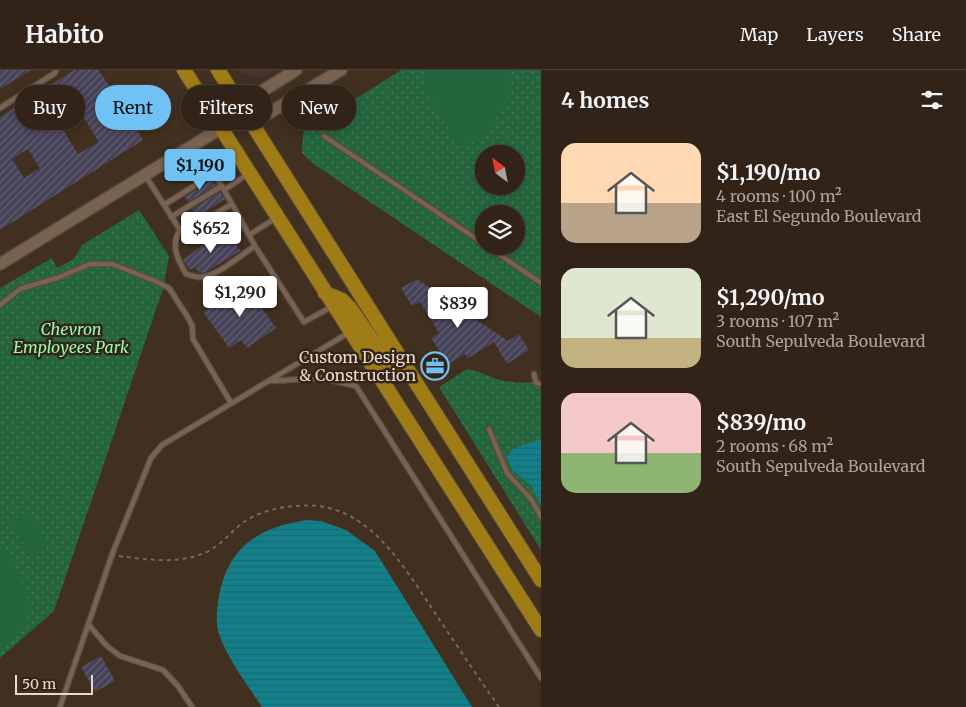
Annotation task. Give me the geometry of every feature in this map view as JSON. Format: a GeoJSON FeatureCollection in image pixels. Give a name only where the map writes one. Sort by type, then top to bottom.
{"type":"FeatureCollection","features":[{"type":"Feature","properties":{"kind":"highway"},"geometry":{"type":"LineString","coordinates":[[184,70],[193,85]]}},
{"type":"Feature","properties":{"kind":"highway"},"geometry":{"type":"LineString","coordinates":[[218,70],[227,85]]}},
{"type":"Feature","properties":{"kind":"highway"},"geometry":{"type":"LineString","coordinates":[[221,130],[541,630]]}},
{"type":"Feature","properties":{"kind":"highway"},"geometry":{"type":"LineString","coordinates":[[254,130],[541,580]]}},
{"type":"Feature","properties":{"kind":"highway"},"geometry":{"type":"LineString","coordinates":[[325,293],[342,300],[350,308],[388,362],[393,365],[404,363]]}},
{"type":"Feature","properties":{"kind":"main road"},"geometry":{"type":"LineString","coordinates":[[272,85],[296,70]]}},
{"type":"Feature","properties":{"kind":"main road"},"geometry":{"type":"LineString","coordinates":[[272,111],[341,70]]}},
{"type":"Feature","properties":{"kind":"main road"},"geometry":{"type":"LineString","coordinates":[[0,264],[218,130]]}},
{"type":"Feature","properties":{"kind":"lane"},"geometry":{"type":"LineString","coordinates":[[0,108],[55,73],[56,70]]}},
{"type":"Feature","properties":{"kind":"lane"},"geometry":{"type":"LineString","coordinates":[[324,136],[475,238]]}},
{"type":"Feature","properties":{"kind":"lane"},"geometry":{"type":"LineString","coordinates":[[171,217],[249,174]]}},
{"type":"Feature","properties":{"kind":"lane"},"geometry":{"type":"LineString","coordinates":[[146,175],[180,230]]}},
{"type":"Feature","properties":{"kind":"lane"},"geometry":{"type":"LineString","coordinates":[[164,205],[210,176],[216,176],[255,246],[300,319],[304,322],[308,321],[334,306]]}},
{"type":"Feature","properties":{"kind":"lane"},"geometry":{"type":"LineString","coordinates":[[180,230],[190,229],[232,204]]}},
{"type":"Feature","properties":{"kind":"lane"},"geometry":{"type":"LineString","coordinates":[[249,235],[277,218]]}},
{"type":"Feature","properties":{"kind":"lane"},"geometry":{"type":"LineString","coordinates":[[180,230],[176,236],[175,255],[186,274],[196,277],[202,278],[212,274],[255,246]]}},
{"type":"Feature","properties":{"kind":"lane"},"geometry":{"type":"LineString","coordinates":[[500,255],[541,282]]}},
{"type":"Feature","properties":{"kind":"lane"},"geometry":{"type":"LineString","coordinates":[[0,305],[20,289],[57,278],[90,264],[112,264],[155,281],[169,288],[187,316],[192,325],[193,338],[232,403]]}},
{"type":"Feature","properties":{"kind":"lane"},"geometry":{"type":"LineString","coordinates":[[60,707],[112,555],[151,458],[162,445],[350,332]]}},
{"type":"Feature","properties":{"kind":"lane"},"geometry":{"type":"LineString","coordinates":[[534,374],[536,384],[541,384]]}},
{"type":"Feature","properties":{"kind":"lane"},"geometry":{"type":"LineString","coordinates":[[262,385],[275,380],[322,378],[356,386],[541,678]]}},
{"type":"Feature","properties":{"kind":"lane"},"geometry":{"type":"LineString","coordinates":[[489,429],[507,473],[531,499],[541,517]]}},
{"type":"Feature","properties":{"kind":"lane"},"geometry":{"type":"LineString","coordinates":[[88,624],[107,646],[120,656],[163,670],[178,686],[192,707]]}},
{"type":"Feature","properties":{"kind":"path"},"geometry":{"type":"LineString","coordinates":[[112,555],[158,561],[200,556],[217,546],[246,521],[276,508],[316,504],[344,513],[376,534],[397,556],[499,707]]}},
{"type":"Feature","properties":{"kind":"shaded area"},"geometry":{"type":"Polygon","coordinates":[[[238,70],[274,70],[261,78],[240,73],[238,70]]]}},
{"type":"Feature","properties":{"kind":"green space"},"geometry":{"type":"Polygon","coordinates":[[[401,70],[541,70],[541,317],[315,165],[302,153],[304,130],[356,130],[356,99],[401,70]]]}},
{"type":"Feature","properties":{"kind":"green space"},"geometry":{"type":"Polygon","coordinates":[[[433,70],[505,70],[510,77],[507,104],[488,130],[462,150],[424,90],[426,75],[433,70]]]}},
{"type":"Feature","properties":{"kind":"green space","name":"Chevron Employees Park"},"geometry":{"type":"Polygon","coordinates":[[[139,210],[169,256],[163,289],[54,611],[0,658],[0,288],[52,258],[57,268],[74,259],[82,245],[139,210]]]}},
{"type":"Feature","properties":{"kind":"green space"},"geometry":{"type":"Polygon","coordinates":[[[467,369],[510,382],[541,381],[541,550],[439,387],[467,369]]]}},
{"type":"Feature","properties":{"kind":"green space"},"geometry":{"type":"Polygon","coordinates":[[[29,511],[48,544],[30,555],[10,522],[29,511]]]}},
{"type":"Feature","properties":{"kind":"green space"},"geometry":{"type":"Polygon","coordinates":[[[0,541],[23,584],[28,608],[26,620],[21,631],[0,648],[0,541]]]}},
{"type":"Feature","properties":{"kind":"water"},"geometry":{"type":"Polygon","coordinates":[[[541,439],[541,506],[531,485],[513,471],[507,457],[513,449],[541,439]]]}},
{"type":"Feature","properties":{"kind":"water"},"geometry":{"type":"Polygon","coordinates":[[[306,520],[321,521],[346,530],[375,551],[472,707],[262,707],[232,662],[219,634],[217,611],[219,596],[230,564],[248,542],[274,528],[306,520]]]}},
{"type":"Feature","properties":{"kind":"building"},"geometry":{"type":"Polygon","coordinates":[[[0,70],[31,70],[0,89],[0,70]]]}},
{"type":"Feature","properties":{"kind":"building"},"geometry":{"type":"Polygon","coordinates":[[[74,70],[99,70],[108,85],[95,85],[95,130],[137,130],[143,140],[0,230],[0,117],[15,107],[15,130],[63,130],[78,154],[99,142],[85,120],[85,85],[50,85],[74,70]],[[28,149],[12,159],[24,178],[40,168],[28,149]]]}},
{"type":"Feature","properties":{"kind":"building"},"geometry":{"type":"Polygon","coordinates":[[[211,180],[216,185],[188,202],[185,197],[211,180]]]}},
{"type":"Feature","properties":{"kind":"building"},"geometry":{"type":"Polygon","coordinates":[[[220,192],[225,199],[197,217],[192,209],[220,192]]]}},
{"type":"Feature","properties":{"kind":"building"},"geometry":{"type":"Polygon","coordinates":[[[222,235],[228,244],[233,240],[240,251],[206,272],[199,273],[195,267],[190,270],[183,260],[213,237],[217,238],[222,235]]]}},
{"type":"Feature","properties":{"kind":"building"},"geometry":{"type":"Polygon","coordinates":[[[417,279],[508,341],[519,334],[529,350],[507,364],[494,342],[468,358],[465,354],[433,374],[427,364],[437,357],[435,354],[440,352],[431,338],[439,333],[420,302],[412,306],[401,288],[417,279]]]}},
{"type":"Feature","properties":{"kind":"building"},"geometry":{"type":"Polygon","coordinates":[[[244,283],[276,328],[247,348],[241,340],[229,348],[203,312],[244,283]]]}},
{"type":"Feature","properties":{"kind":"building"},"geometry":{"type":"Polygon","coordinates":[[[101,656],[115,681],[95,692],[81,667],[101,656]]]}},
{"type":"Feature","properties":{"kind":"place","name":"Custom Design & Construction"},"geometry":{"type":"Point","coordinates":[435,366]}}]}
